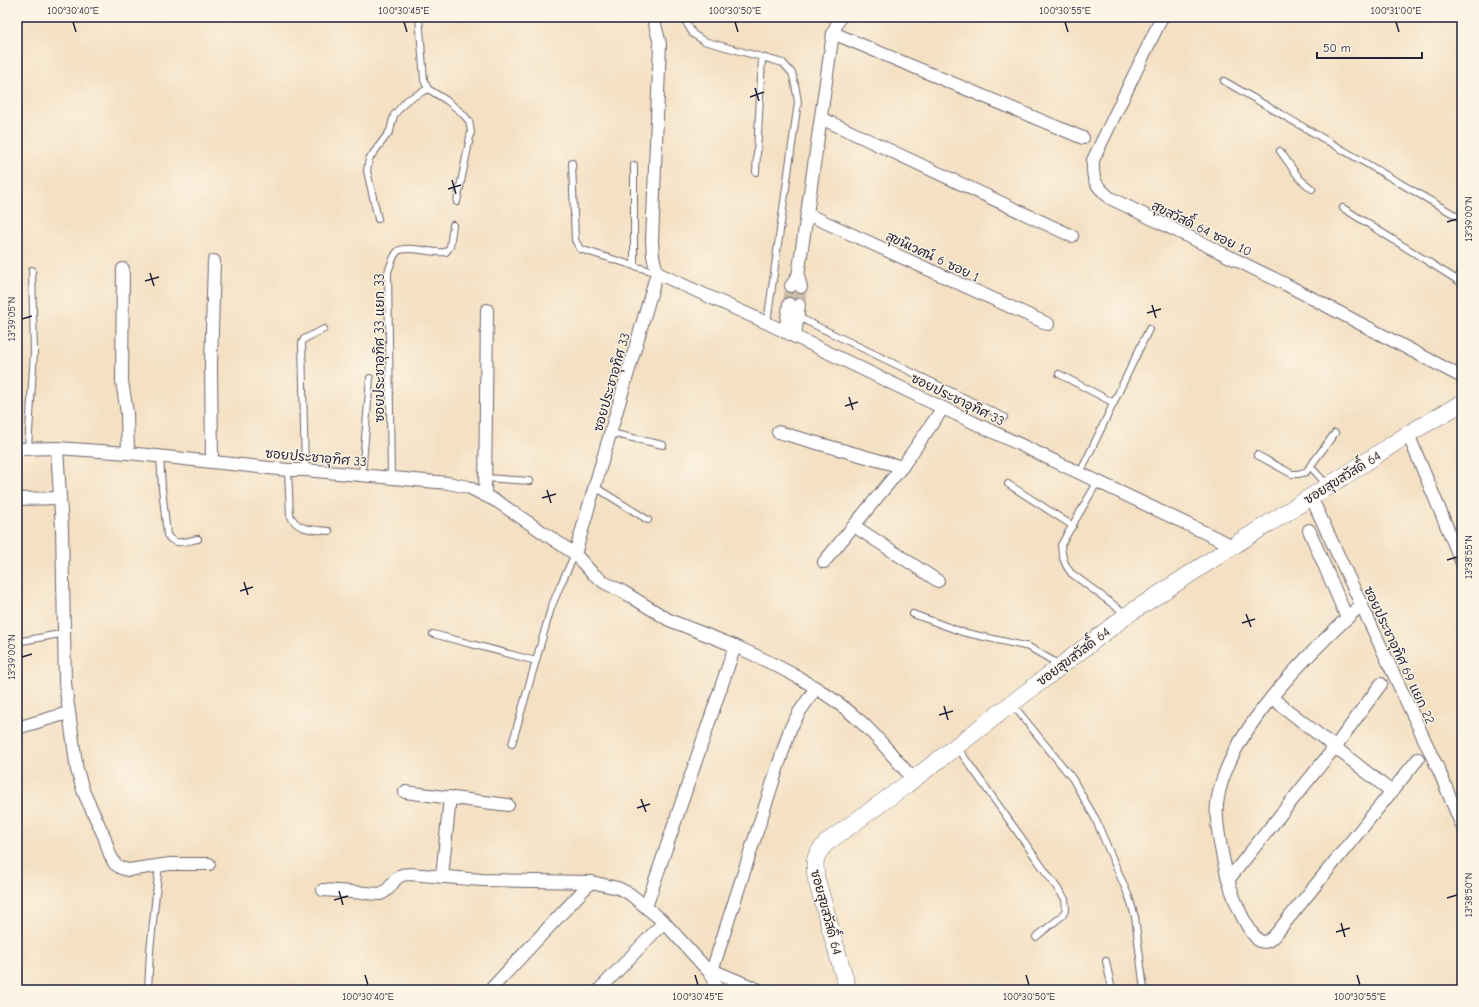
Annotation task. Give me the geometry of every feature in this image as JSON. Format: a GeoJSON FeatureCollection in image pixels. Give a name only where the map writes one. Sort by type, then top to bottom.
{"type":"FeatureCollection","features":[{"type":"Feature","properties":{"kind":"street"},"geometry":{"type":"LineString","coordinates":[[653,17],[660,44],[652,241],[653,256],[657,273]]}},
{"type":"Feature","properties":{"kind":"street"},"geometry":{"type":"LineString","coordinates":[[797,283],[833,34],[840,17]]}},
{"type":"Feature","properties":{"kind":"street","name":"สุขสวัสดิ์ 64 ซอย 10"},"geometry":{"type":"LineString","coordinates":[[1162,17],[1093,160],[1092,174],[1098,188],[1110,198],[1285,284],[1462,377]]}},
{"type":"Feature","properties":{"kind":"street"},"geometry":{"type":"LineString","coordinates":[[833,34],[1083,138]]}},
{"type":"Feature","properties":{"kind":"street"},"geometry":{"type":"LineString","coordinates":[[821,118],[1072,236]]}},
{"type":"Feature","properties":{"kind":"street","name":"สุขนิเวศน์ 6 ซอย 1"},"geometry":{"type":"LineString","coordinates":[[807,214],[1048,324]]}},
{"type":"Feature","properties":{"kind":"street"},"geometry":{"type":"LineString","coordinates":[[212,462],[211,366],[214,261]]}},
{"type":"Feature","properties":{"kind":"street"},"geometry":{"type":"LineString","coordinates":[[123,270],[122,382],[127,413],[128,453]]}},
{"type":"Feature","properties":{"kind":"street","name":"ซอยประชาอุทิศ 33"},"geometry":{"type":"LineString","coordinates":[[23,449],[56,448],[128,453],[288,470],[305,470],[448,483],[468,487],[485,494],[575,554],[657,273],[767,323],[1233,546]]}},
{"type":"Feature","properties":{"kind":"street"},"geometry":{"type":"LineString","coordinates":[[485,494],[487,310]]}},
{"type":"Feature","properties":{"kind":"street"},"geometry":{"type":"LineString","coordinates":[[790,334],[793,310]]}},
{"type":"Feature","properties":{"kind":"street","name":"ซอยสุขสวัสดิ์ 64"},"geometry":{"type":"LineString","coordinates":[[848,990],[816,878],[814,862],[817,853],[826,843],[913,779],[1127,615],[1408,434],[1462,403]]}},
{"type":"Feature","properties":{"kind":"street"},"geometry":{"type":"LineString","coordinates":[[824,562],[902,467],[943,408]]}},
{"type":"Feature","properties":{"kind":"street"},"geometry":{"type":"LineString","coordinates":[[778,432],[902,467]]}},
{"type":"Feature","properties":{"kind":"street"},"geometry":{"type":"LineString","coordinates":[[1408,434],[1462,563]]}},
{"type":"Feature","properties":{"kind":"street"},"geometry":{"type":"LineString","coordinates":[[56,448],[60,498],[65,633],[65,683],[77,770],[84,793],[104,836],[110,855],[115,864],[121,868],[128,870],[159,865],[209,864]]}},
{"type":"Feature","properties":{"kind":"street","name":"ซอยประชาอุทิศ 69 แยก 22"},"geometry":{"type":"LineString","coordinates":[[1311,497],[1440,773],[1462,826]]}},
{"type":"Feature","properties":{"kind":"street"},"geometry":{"type":"LineString","coordinates":[[17,499],[60,498]]}},
{"type":"Feature","properties":{"kind":"street"},"geometry":{"type":"LineString","coordinates":[[854,526],[938,581]]}},
{"type":"Feature","properties":{"kind":"street"},"geometry":{"type":"LineString","coordinates":[[1309,530],[1347,618]]}},
{"type":"Feature","properties":{"kind":"street"},"geometry":{"type":"LineString","coordinates":[[575,554],[592,573],[605,583],[622,591],[669,620],[735,646],[771,663],[816,688],[859,720],[913,779]]}},
{"type":"Feature","properties":{"kind":"street"},"geometry":{"type":"LineString","coordinates":[[1362,604],[1286,680],[1255,719],[1234,752],[1222,782],[1217,805],[1220,844],[1228,880],[1238,908],[1256,939],[1262,942],[1269,941],[1418,760]]}},
{"type":"Feature","properties":{"kind":"street"},"geometry":{"type":"LineString","coordinates":[[646,907],[735,646]]}},
{"type":"Feature","properties":{"kind":"street"},"geometry":{"type":"LineString","coordinates":[[1228,880],[1335,746],[1381,684]]}},
{"type":"Feature","properties":{"kind":"street"},"geometry":{"type":"LineString","coordinates":[[711,972],[790,728],[816,688]]}},
{"type":"Feature","properties":{"kind":"street"},"geometry":{"type":"LineString","coordinates":[[1272,698],[1392,792]]}},
{"type":"Feature","properties":{"kind":"street"},"geometry":{"type":"LineString","coordinates":[[17,728],[68,713]]}},
{"type":"Feature","properties":{"kind":"street"},"geometry":{"type":"LineString","coordinates":[[405,792],[508,804]]}},
{"type":"Feature","properties":{"kind":"street"},"geometry":{"type":"LineString","coordinates":[[442,877],[450,798]]}},
{"type":"Feature","properties":{"kind":"street"},"geometry":{"type":"LineString","coordinates":[[323,890],[380,894],[388,890],[400,875],[410,874],[482,880],[591,882],[618,888],[630,894],[664,922],[711,972],[716,986],[714,990]]}},
{"type":"Feature","properties":{"kind":"street"},"geometry":{"type":"LineString","coordinates":[[490,990],[591,882]]}},
{"type":"Feature","properties":{"kind":"street"},"geometry":{"type":"LineString","coordinates":[[599,990],[664,922]]}},
{"type":"Feature","properties":{"kind":"street"},"geometry":{"type":"LineString","coordinates":[[711,972],[759,990]]}},
{"type":"Feature","properties":{"kind":"lane"},"geometry":{"type":"LineString","coordinates":[[419,17],[422,68],[424,80],[428,89],[446,100],[461,112],[469,121],[471,132],[457,202]]}},
{"type":"Feature","properties":{"kind":"lane"},"geometry":{"type":"LineString","coordinates":[[683,17],[693,34],[704,41],[783,63],[792,73],[796,84],[798,102],[767,323]]}},
{"type":"Feature","properties":{"kind":"lane"},"geometry":{"type":"LineString","coordinates":[[756,172],[762,58]]}},
{"type":"Feature","properties":{"kind":"lane"},"geometry":{"type":"LineString","coordinates":[[1224,82],[1462,219]]}},
{"type":"Feature","properties":{"kind":"lane"},"geometry":{"type":"LineString","coordinates":[[17,86],[17,167]]}},
{"type":"Feature","properties":{"kind":"lane"},"geometry":{"type":"LineString","coordinates":[[378,219],[367,171],[369,159],[390,132],[394,116],[407,100],[428,89]]}},
{"type":"Feature","properties":{"kind":"lane"},"geometry":{"type":"LineString","coordinates":[[1280,151],[1300,179],[1312,189]]}},
{"type":"Feature","properties":{"kind":"lane"},"geometry":{"type":"LineString","coordinates":[[572,163],[575,240],[580,249],[657,273]]}},
{"type":"Feature","properties":{"kind":"lane"},"geometry":{"type":"LineString","coordinates":[[634,165],[634,266]]}},
{"type":"Feature","properties":{"kind":"lane"},"geometry":{"type":"LineString","coordinates":[[1343,208],[1459,282],[1462,271]]}},
{"type":"Feature","properties":{"kind":"lane","name":"ซอยประชาอุทิศ 33 แยก 33"},"geometry":{"type":"LineString","coordinates":[[391,478],[388,272],[397,251],[402,249],[410,248],[440,253],[446,252],[450,247],[453,225]]}},
{"type":"Feature","properties":{"kind":"lane"},"geometry":{"type":"LineString","coordinates":[[23,449],[34,352],[32,270]]}},
{"type":"Feature","properties":{"kind":"lane"},"geometry":{"type":"LineString","coordinates":[[793,310],[1004,417]]}},
{"type":"Feature","properties":{"kind":"lane"},"geometry":{"type":"LineString","coordinates":[[305,470],[302,343],[304,339],[324,329]]}},
{"type":"Feature","properties":{"kind":"lane"},"geometry":{"type":"LineString","coordinates":[[1080,473],[1150,329]]}},
{"type":"Feature","properties":{"kind":"lane"},"geometry":{"type":"LineString","coordinates":[[1059,374],[1114,403]]}},
{"type":"Feature","properties":{"kind":"lane"},"geometry":{"type":"LineString","coordinates":[[362,475],[370,378]]}},
{"type":"Feature","properties":{"kind":"lane"},"geometry":{"type":"LineString","coordinates":[[610,433],[663,445]]}},
{"type":"Feature","properties":{"kind":"lane"},"geometry":{"type":"LineString","coordinates":[[1257,455],[1292,474],[1306,472],[1335,433]]}},
{"type":"Feature","properties":{"kind":"lane"},"geometry":{"type":"LineString","coordinates":[[160,456],[167,535],[171,540],[178,543],[198,539]]}},
{"type":"Feature","properties":{"kind":"lane"},"geometry":{"type":"LineString","coordinates":[[1310,466],[1328,486]]}},
{"type":"Feature","properties":{"kind":"lane"},"geometry":{"type":"LineString","coordinates":[[288,470],[290,515],[293,522],[300,527],[329,531]]}},
{"type":"Feature","properties":{"kind":"lane"},"geometry":{"type":"LineString","coordinates":[[485,478],[530,481]]}},
{"type":"Feature","properties":{"kind":"lane"},"geometry":{"type":"LineString","coordinates":[[1098,482],[1061,545],[1062,555],[1065,565],[1072,573],[1127,615]]}},
{"type":"Feature","properties":{"kind":"lane"},"geometry":{"type":"LineString","coordinates":[[1008,484],[1073,526]]}},
{"type":"Feature","properties":{"kind":"lane"},"geometry":{"type":"LineString","coordinates":[[595,487],[648,520]]}},
{"type":"Feature","properties":{"kind":"lane"},"geometry":{"type":"LineString","coordinates":[[512,744],[551,608],[575,554]]}},
{"type":"Feature","properties":{"kind":"lane"},"geometry":{"type":"LineString","coordinates":[[914,614],[962,632],[1029,647],[1061,665]]}},
{"type":"Feature","properties":{"kind":"lane"},"geometry":{"type":"LineString","coordinates":[[17,642],[65,633]]}},
{"type":"Feature","properties":{"kind":"lane"},"geometry":{"type":"LineString","coordinates":[[433,634],[536,661]]}},
{"type":"Feature","properties":{"kind":"lane"},"geometry":{"type":"LineString","coordinates":[[1011,703],[1072,778],[1095,818],[1129,897],[1135,917],[1144,990]]}},
{"type":"Feature","properties":{"kind":"lane"},"geometry":{"type":"LineString","coordinates":[[956,746],[1065,899],[1066,909],[1062,916],[1036,937]]}},
{"type":"Feature","properties":{"kind":"lane"},"geometry":{"type":"LineString","coordinates":[[148,990],[150,951],[159,865]]}},
{"type":"Feature","properties":{"kind":"lane"},"geometry":{"type":"LineString","coordinates":[[1106,961],[1112,990]]}},
{"type":"Feature","properties":{"kind":"tunnel"},"geometry":{"type":"LineString","coordinates":[[789,304],[791,286]]}},
{"type":"Feature","properties":{"kind":"tunnel"},"geometry":{"type":"LineString","coordinates":[[799,305],[801,287]]}}]}
